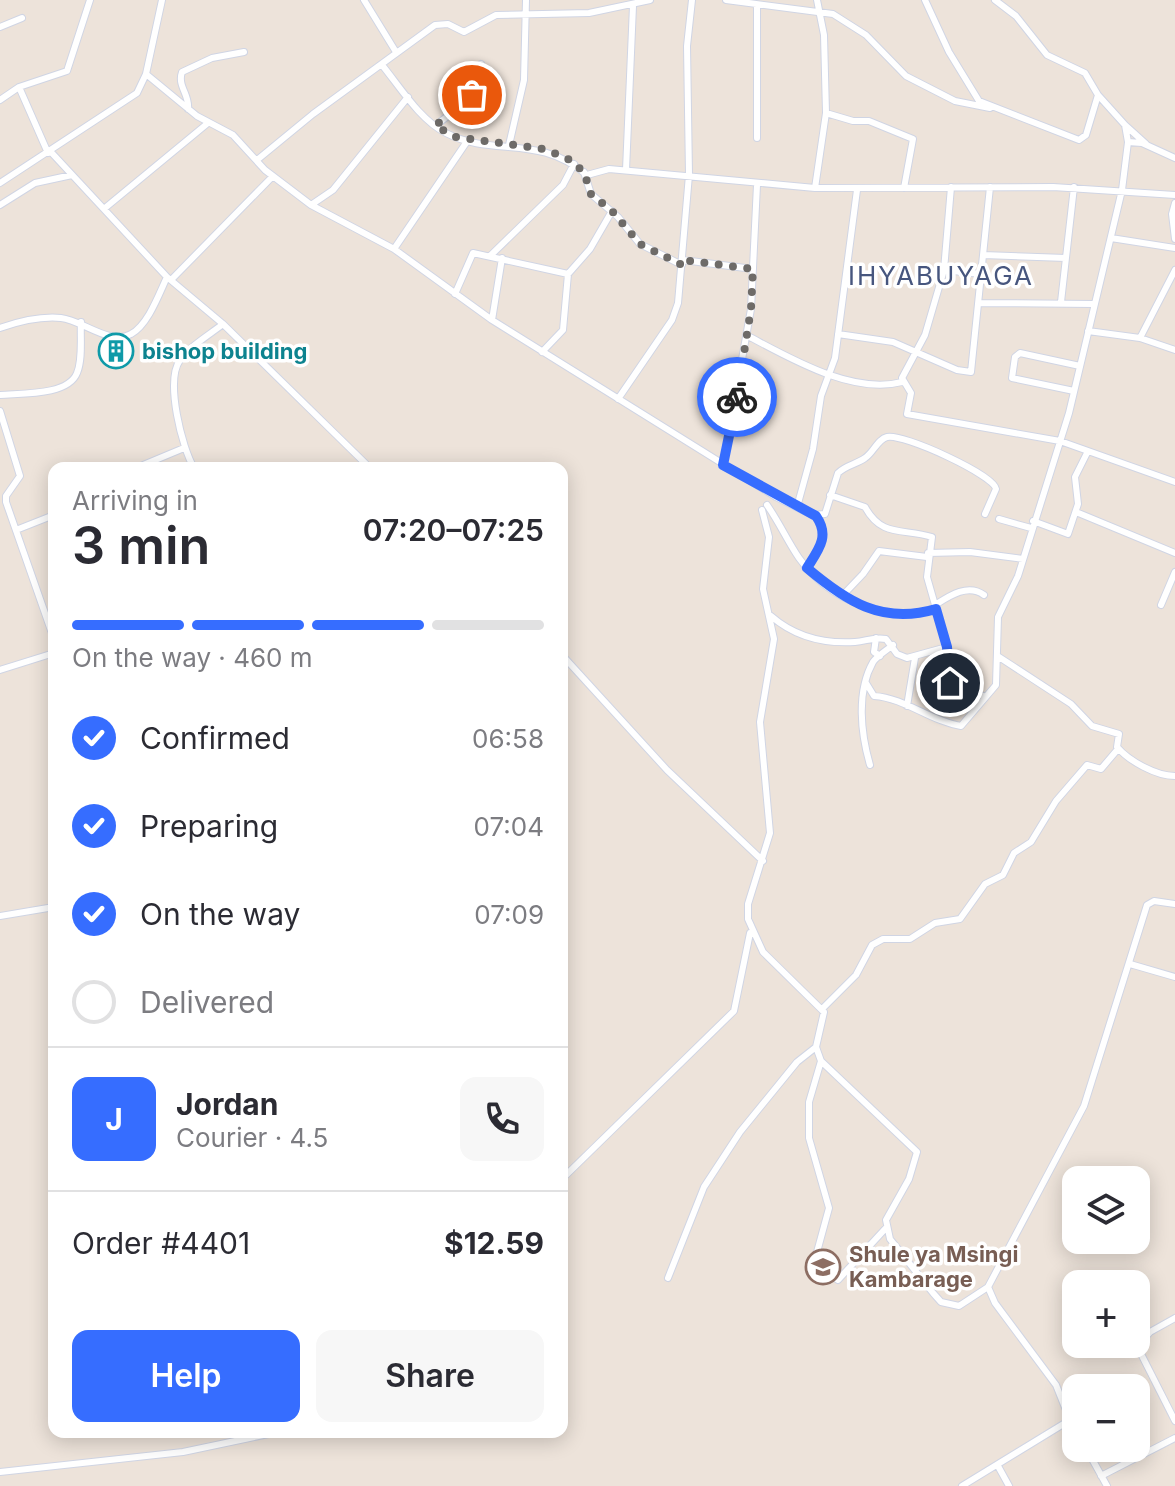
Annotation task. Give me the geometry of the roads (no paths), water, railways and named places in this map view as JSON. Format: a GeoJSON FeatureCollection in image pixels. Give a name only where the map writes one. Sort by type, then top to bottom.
{"type":"FeatureCollection","features":[{"type":"Feature","properties":{"kind":"street"},"geometry":{"type":"LineString","coordinates":[[0,100],[19,87],[67,71],[90,0]]}},
{"type":"Feature","properties":{"kind":"street"},"geometry":{"type":"LineString","coordinates":[[0,183],[132,98],[146,74],[162,0]]}},
{"type":"Feature","properties":{"kind":"street"},"geometry":{"type":"LineString","coordinates":[[364,0],[396,52]]}},
{"type":"Feature","properties":{"kind":"street"},"geometry":{"type":"LineString","coordinates":[[509,145],[524,80],[526,0]]}},
{"type":"Feature","properties":{"kind":"street"},"geometry":{"type":"LineString","coordinates":[[257,160],[396,52],[439,24],[464,32],[492,16],[575,15],[633,6],[650,0]]}},
{"type":"Feature","properties":{"kind":"street"},"geometry":{"type":"LineString","coordinates":[[618,399],[672,320],[678,303],[689,175],[687,46],[692,0]]}},
{"type":"Feature","properties":{"kind":"street"},"geometry":{"type":"LineString","coordinates":[[726,0],[819,10],[856,26],[906,76],[955,101],[990,108],[1081,140],[1098,95]]}},
{"type":"Feature","properties":{"kind":"street"},"geometry":{"type":"LineString","coordinates":[[815,188],[826,113],[824,35],[817,0]]}},
{"type":"Feature","properties":{"kind":"street"},"geometry":{"type":"LineString","coordinates":[[925,0],[972,92],[990,108]]}},
{"type":"Feature","properties":{"kind":"street"},"geometry":{"type":"LineString","coordinates":[[995,0],[1016,16],[1047,55],[1082,70],[1098,95],[1147,145]]}},
{"type":"Feature","properties":{"kind":"street"},"geometry":{"type":"LineString","coordinates":[[757,5],[757,138]]}},
{"type":"Feature","properties":{"kind":"street"},"geometry":{"type":"LineString","coordinates":[[626,170],[633,6]]}},
{"type":"Feature","properties":{"kind":"street"},"geometry":{"type":"LineString","coordinates":[[0,27],[22,18]]}},
{"type":"Feature","properties":{"kind":"street"},"geometry":{"type":"LineString","coordinates":[[188,109],[188,97],[180,79],[182,72],[212,58],[244,52]]}},
{"type":"Feature","properties":{"kind":"street"},"geometry":{"type":"LineString","coordinates":[[435,126],[472,97],[471,87],[481,64]]}},
{"type":"Feature","properties":{"kind":"street"},"geometry":{"type":"LineString","coordinates":[[382,65],[435,126],[468,140],[544,149],[589,175],[606,169],[689,175],[757,185],[857,190],[1074,187],[1175,195]]}},
{"type":"Feature","properties":{"kind":"street"},"geometry":{"type":"LineString","coordinates":[[146,74],[188,109],[233,135],[273,176],[311,205],[394,249],[542,352],[723,465],[816,516],[823,527],[824,538],[807,568]]}},
{"type":"Feature","properties":{"kind":"street"},"geometry":{"type":"LineString","coordinates":[[19,87],[49,152],[169,279],[223,324],[364,462]]}},
{"type":"Feature","properties":{"kind":"street"},"geometry":{"type":"LineString","coordinates":[[311,205],[333,190],[408,97]]}},
{"type":"Feature","properties":{"kind":"street"},"geometry":{"type":"LineString","coordinates":[[826,113],[853,121],[869,121],[913,139],[904,188]]}},
{"type":"Feature","properties":{"kind":"street"},"geometry":{"type":"LineString","coordinates":[[105,208],[208,123]]}},
{"type":"Feature","properties":{"kind":"street"},"geometry":{"type":"LineString","coordinates":[[866,683],[874,696],[891,698],[932,718],[962,726],[996,685],[998,617],[1013,590],[1074,391],[1122,190],[1128,142],[1125,125]]}},
{"type":"Feature","properties":{"kind":"street"},"geometry":{"type":"LineString","coordinates":[[394,249],[468,140]]}},
{"type":"Feature","properties":{"kind":"street"},"geometry":{"type":"LineString","coordinates":[[1128,142],[1147,145],[1175,158]]}},
{"type":"Feature","properties":{"kind":"street"},"geometry":{"type":"LineString","coordinates":[[490,256],[563,185],[574,164]]}},
{"type":"Feature","properties":{"kind":"street"},"geometry":{"type":"LineString","coordinates":[[584,172],[591,194],[612,211],[640,244],[683,263],[753,269]]}},
{"type":"Feature","properties":{"kind":"street"},"geometry":{"type":"LineString","coordinates":[[0,205],[35,183],[72,175]]}},
{"type":"Feature","properties":{"kind":"street"},"geometry":{"type":"LineString","coordinates":[[0,328],[38,318],[81,322],[111,336],[130,335],[148,314],[169,279],[273,176]]}},
{"type":"Feature","properties":{"kind":"street"},"geometry":{"type":"LineString","coordinates":[[723,465],[748,336],[757,185]]}},
{"type":"Feature","properties":{"kind":"street"},"geometry":{"type":"LineString","coordinates":[[902,382],[925,335],[944,270],[951,187]]}},
{"type":"Feature","properties":{"kind":"street"},"geometry":{"type":"LineString","coordinates":[[838,334],[877,338],[915,350],[957,370],[971,372],[990,187]]}},
{"type":"Feature","properties":{"kind":"street"},"geometry":{"type":"LineString","coordinates":[[1061,302],[1074,187]]}},
{"type":"Feature","properties":{"kind":"street"},"geometry":{"type":"LineString","coordinates":[[797,507],[838,334],[857,190]]}},
{"type":"Feature","properties":{"kind":"street"},"geometry":{"type":"LineString","coordinates":[[1175,203],[1175,239]]}},
{"type":"Feature","properties":{"kind":"street"},"geometry":{"type":"LineString","coordinates":[[542,352],[563,330],[568,274],[590,249],[612,211]]}},
{"type":"Feature","properties":{"kind":"street"},"geometry":{"type":"LineString","coordinates":[[1111,238],[1175,248]]}},
{"type":"Feature","properties":{"kind":"street"},"geometry":{"type":"LineString","coordinates":[[455,294],[471,255],[502,258],[568,274]]}},
{"type":"Feature","properties":{"kind":"street"},"geometry":{"type":"LineString","coordinates":[[983,255],[1066,258]]}},
{"type":"Feature","properties":{"kind":"street"},"geometry":{"type":"LineString","coordinates":[[492,320],[502,258]]}},
{"type":"Feature","properties":{"kind":"street"},"geometry":{"type":"LineString","coordinates":[[944,270],[981,274]]}},
{"type":"Feature","properties":{"kind":"street"},"geometry":{"type":"LineString","coordinates":[[1140,338],[1175,270]]}},
{"type":"Feature","properties":{"kind":"street"},"geometry":{"type":"LineString","coordinates":[[980,303],[1094,304]]}},
{"type":"Feature","properties":{"kind":"street"},"geometry":{"type":"LineString","coordinates":[[0,395],[51,390],[71,381],[78,367],[81,322]]}},
{"type":"Feature","properties":{"kind":"street"},"geometry":{"type":"LineString","coordinates":[[191,462],[184,448],[175,372],[182,358],[223,324]]}},
{"type":"Feature","properties":{"kind":"street"},"geometry":{"type":"LineString","coordinates":[[1088,331],[1140,338],[1175,350]]}},
{"type":"Feature","properties":{"kind":"street"},"geometry":{"type":"LineString","coordinates":[[748,336],[829,374],[872,383],[902,382]]}},
{"type":"Feature","properties":{"kind":"street"},"geometry":{"type":"LineString","coordinates":[[1074,391],[1012,378],[1015,357],[1020,353],[1080,366]]}},
{"type":"Feature","properties":{"kind":"street"},"geometry":{"type":"LineString","coordinates":[[902,382],[911,393],[909,415],[1060,441],[1175,482]]}},
{"type":"Feature","properties":{"kind":"street"},"geometry":{"type":"LineString","coordinates":[[0,411],[20,476],[6,496],[48,622]]}},
{"type":"Feature","properties":{"kind":"street"},"geometry":{"type":"LineString","coordinates":[[816,516],[825,514],[834,478],[843,468],[863,460],[883,439],[892,436],[946,456],[992,481],[996,489],[985,514]]}},
{"type":"Feature","properties":{"kind":"street"},"geometry":{"type":"LineString","coordinates":[[150,462],[184,448]]}},
{"type":"Feature","properties":{"kind":"street"},"geometry":{"type":"LineString","coordinates":[[999,519],[1068,534],[1078,500],[1074,481],[1087,453]]}},
{"type":"Feature","properties":{"kind":"street"},"geometry":{"type":"LineString","coordinates":[[830,495],[865,507],[872,522],[883,528],[930,536],[927,577],[947,647],[949,682],[967,686],[985,697]]}},
{"type":"Feature","properties":{"kind":"street"},"geometry":{"type":"LineString","coordinates":[[568,1173],[734,1011],[750,927],[748,904],[770,833],[760,722],[773,658],[771,616],[763,589],[769,537],[765,508],[807,568],[865,609],[913,612],[935,607],[952,594],[971,590],[984,595]]}},
{"type":"Feature","properties":{"kind":"street"},"geometry":{"type":"LineString","coordinates":[[1076,512],[1175,553]]}},
{"type":"Feature","properties":{"kind":"street"},"geometry":{"type":"LineString","coordinates":[[16,530],[48,517]]}},
{"type":"Feature","properties":{"kind":"street"},"geometry":{"type":"LineString","coordinates":[[843,595],[879,551],[928,555],[984,553],[1023,559]]}},
{"type":"Feature","properties":{"kind":"street"},"geometry":{"type":"LineString","coordinates":[[1161,605],[1175,572]]}},
{"type":"Feature","properties":{"kind":"street"},"geometry":{"type":"LineString","coordinates":[[771,616],[802,637],[853,642],[876,638],[893,645],[897,654],[915,658],[947,647]]}},
{"type":"Feature","properties":{"kind":"street"},"geometry":{"type":"LineString","coordinates":[[876,638],[874,652],[880,656]]}},
{"type":"Feature","properties":{"kind":"street"},"geometry":{"type":"LineString","coordinates":[[870,765],[862,712],[866,683],[872,664],[893,645]]}},
{"type":"Feature","properties":{"kind":"street"},"geometry":{"type":"LineString","coordinates":[[0,670],[48,655]]}},
{"type":"Feature","properties":{"kind":"street"},"geometry":{"type":"LineString","coordinates":[[822,1009],[859,971],[872,945],[883,939],[910,939],[935,923],[960,919],[985,884],[1003,875],[1014,853],[1038,834],[1056,801],[1074,784],[1082,769],[1087,765],[1101,769],[1118,749],[1119,734],[1092,726],[1071,704],[999,657]]}},
{"type":"Feature","properties":{"kind":"street"},"geometry":{"type":"LineString","coordinates":[[907,706],[915,658]]}},
{"type":"Feature","properties":{"kind":"street"},"geometry":{"type":"LineString","coordinates":[[568,662],[667,770],[763,861]]}},
{"type":"Feature","properties":{"kind":"street"},"geometry":{"type":"LineString","coordinates":[[1118,749],[1140,763],[1175,776]]}},
{"type":"Feature","properties":{"kind":"street"},"geometry":{"type":"LineString","coordinates":[[885,1229],[941,1302],[950,1305],[967,1303],[988,1287],[1084,1106],[1147,905],[1154,901],[1175,904]]}},
{"type":"Feature","properties":{"kind":"street"},"geometry":{"type":"LineString","coordinates":[[0,916],[48,908]]}},
{"type":"Feature","properties":{"kind":"street"},"geometry":{"type":"LineString","coordinates":[[668,1278],[704,1187],[740,1132],[793,1066],[816,1047],[824,1024],[822,1009],[775,966],[755,940],[750,927]]}},
{"type":"Feature","properties":{"kind":"street"},"geometry":{"type":"LineString","coordinates":[[1130,964],[1175,977]]}},
{"type":"Feature","properties":{"kind":"street"},"geometry":{"type":"LineString","coordinates":[[816,1047],[821,1061],[917,1152],[909,1179],[890,1212],[885,1229],[838,1280],[814,1263],[829,1208],[809,1138],[809,1102],[821,1061]]}},
{"type":"Feature","properties":{"kind":"street"},"geometry":{"type":"LineString","coordinates":[[988,1287],[995,1303],[1056,1385],[1062,1400]]}},
{"type":"Feature","properties":{"kind":"street"},"geometry":{"type":"LineString","coordinates":[[1150,1332],[1175,1318]]}},
{"type":"Feature","properties":{"kind":"street"},"geometry":{"type":"LineString","coordinates":[[1142,1358],[1175,1421]]}},
{"type":"Feature","properties":{"kind":"street"},"geometry":{"type":"LineString","coordinates":[[962,1486],[1062,1425]]}},
{"type":"Feature","properties":{"kind":"street"},"geometry":{"type":"LineString","coordinates":[[0,1472],[183,1452],[250,1438]]}},
{"type":"Feature","properties":{"kind":"street"},"geometry":{"type":"LineString","coordinates":[[1101,1476],[1175,1438]]}},
{"type":"Feature","properties":{"kind":"street"},"geometry":{"type":"LineString","coordinates":[[1094,1462],[1107,1486]]}},
{"type":"Feature","properties":{"kind":"street"},"geometry":{"type":"LineString","coordinates":[[998,1466],[1009,1486]]}},
{"type":"Feature","properties":{"kind":"place","name":"bishop building"},"geometry":{"type":"Point","coordinates":[116,351]}},
{"type":"Feature","properties":{"kind":"place","name":"Shule ya Msingi Kambarage"},"geometry":{"type":"Point","coordinates":[823,1267]}},
{"type":"Feature","properties":{"kind":"district","name":"IHYABUYAGA"},"geometry":{"type":"Point","coordinates":[941,276]}}]}
